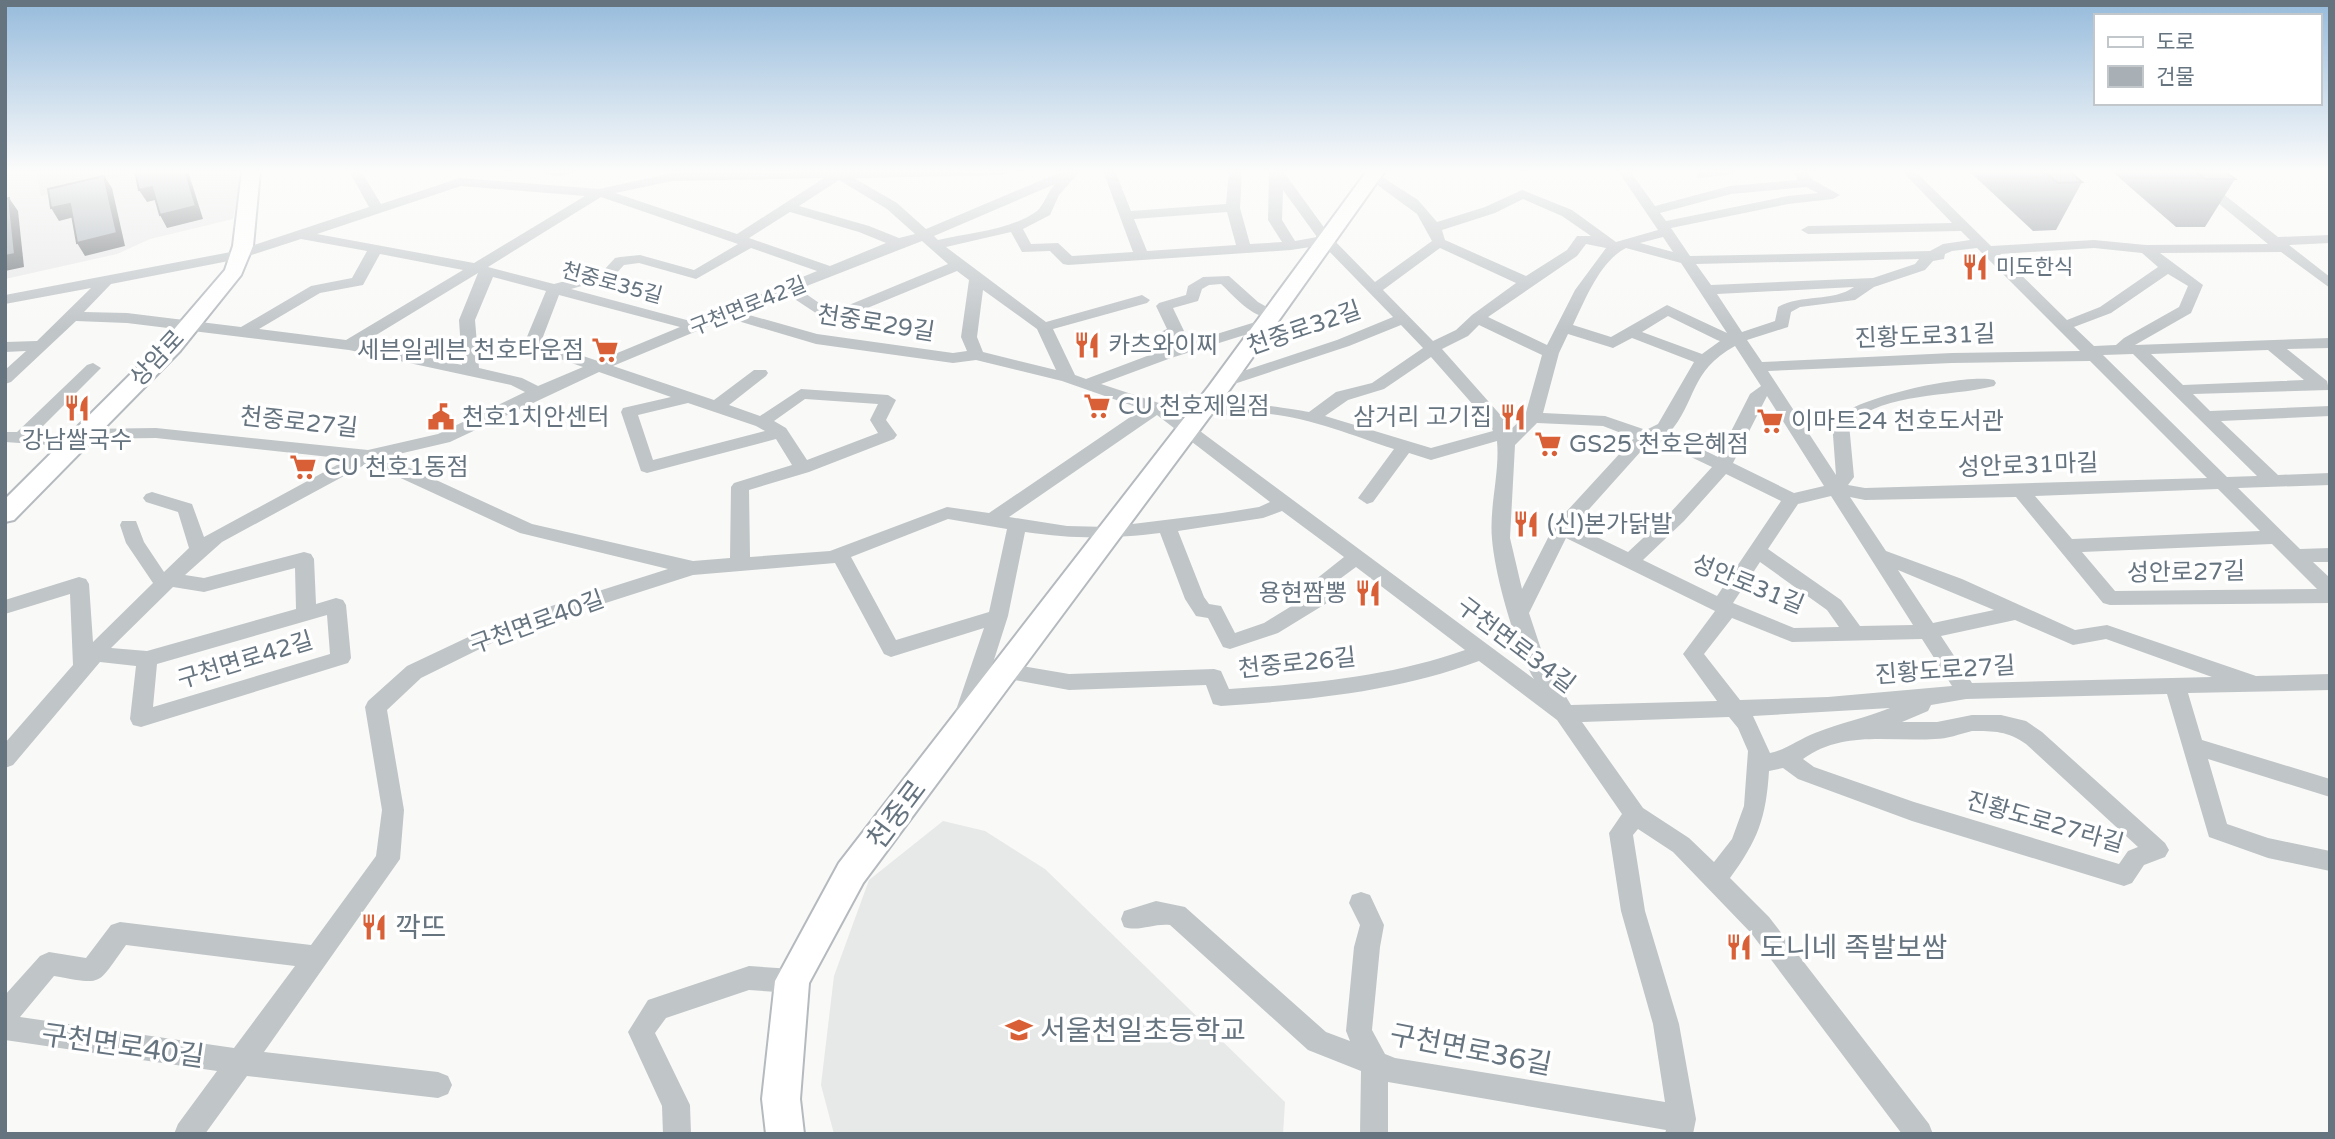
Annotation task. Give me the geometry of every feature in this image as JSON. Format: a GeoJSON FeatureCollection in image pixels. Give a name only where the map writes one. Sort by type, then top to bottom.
{"type":"FeatureCollection","features":[{"type":"Feature","properties":{"kind":"street","name":"상암로"},"geometry":{"type":"LineString","coordinates":[[5,514],[189,325],[234,271],[243,246],[245,224]]}},
{"type":"Feature","properties":{"kind":"street","name":"천중로35길"},"geometry":{"type":"LineString","coordinates":[[5,300],[239,255],[332,224]]}},
{"type":"Feature","properties":{"kind":"street","name":"천중로35길"},"geometry":{"type":"LineString","coordinates":[[482,269],[550,224]]}},
{"type":"Feature","properties":{"kind":"street"},"geometry":{"type":"LineString","coordinates":[[695,224],[832,271]]}},
{"type":"Feature","properties":{"kind":"street"},"geometry":{"type":"LineString","coordinates":[[767,224],[696,275],[640,259],[620,261],[608,274],[554,289],[531,344],[762,422],[780,432],[803,468]]}},
{"type":"Feature","properties":{"kind":"street"},"geometry":{"type":"LineString","coordinates":[[847,224],[898,243]]}},
{"type":"Feature","properties":{"kind":"street"},"geometry":{"type":"LineString","coordinates":[[911,224],[958,265],[1044,327],[1068,377]]}},
{"type":"Feature","properties":{"kind":"street","name":"구천면로42길"},"geometry":{"type":"LineString","coordinates":[[928,240],[962,224]]}},
{"type":"Feature","properties":{"kind":"street","name":"구천면로42길"},"geometry":{"type":"LineString","coordinates":[[5,759],[110,635],[199,550],[286,498],[368,456],[443,438],[598,367],[898,243],[1021,224]]}},
{"type":"Feature","properties":{"kind":"street"},"geometry":{"type":"LineString","coordinates":[[1130,224],[1142,256]]}},
{"type":"Feature","properties":{"kind":"street"},"geometry":{"type":"LineString","coordinates":[[1237,224],[1244,249]]}},
{"type":"Feature","properties":{"kind":"street"},"geometry":{"type":"LineString","coordinates":[[1278,224],[1291,246]]}},
{"type":"Feature","properties":{"kind":"street"},"geometry":{"type":"LineString","coordinates":[[1015,227],[1027,248],[1053,246],[1068,261],[1291,246],[1326,240],[1315,224]]}},
{"type":"Feature","properties":{"kind":"street","name":"천중로"},"geometry":{"type":"LineString","coordinates":[[785,1134],[781,1099],[792,981],[851,873],[1222,383],[1338,224]]}},
{"type":"Feature","properties":{"kind":"street"},"geometry":{"type":"LineString","coordinates":[[1430,224],[1437,234],[1526,282]]}},
{"type":"Feature","properties":{"kind":"street"},"geometry":{"type":"LineString","coordinates":[[1437,234],[1459,224]]}},
{"type":"Feature","properties":{"kind":"street"},"geometry":{"type":"LineString","coordinates":[[1587,224],[1615,244]]}},
{"type":"Feature","properties":{"kind":"street"},"geometry":{"type":"LineString","coordinates":[[1533,418],[1551,353],[1582,290],[1615,244],[1658,224]]}},
{"type":"Feature","properties":{"kind":"street"},"geometry":{"type":"LineString","coordinates":[[1661,224],[1739,338],[1966,691]]}},
{"type":"Feature","properties":{"kind":"street"},"geometry":{"type":"LineString","coordinates":[[2252,224],[2330,284]]}},
{"type":"Feature","properties":{"kind":"street"},"geometry":{"type":"LineString","coordinates":[[1829,256],[1808,230],[1964,226]]}},
{"type":"Feature","properties":{"kind":"street","name":"성안로27길"},"geometry":{"type":"LineString","coordinates":[[1964,226],[2330,590]]}},
{"type":"Feature","properties":{"kind":"street","name":"천중로32길"},"geometry":{"type":"LineString","coordinates":[[1374,289],[1409,266],[1437,234]]}},
{"type":"Feature","properties":{"kind":"street","name":"천중로35길"},"geometry":{"type":"LineString","coordinates":[[300,235],[482,269],[696,327]]}},
{"type":"Feature","properties":{"kind":"street"},"geometry":{"type":"LineString","coordinates":[[1312,418],[1342,396],[1378,386],[1462,333],[1477,318],[1526,282],[1572,253],[1582,239],[1687,260],[1909,254],[1931,257],[1987,249],[2094,244],[2146,249],[2328,240]]}},
{"type":"Feature","properties":{"kind":"street","name":"천중로32길"},"geometry":{"type":"LineString","coordinates":[[1326,240],[1482,403],[1498,423],[1504,438]]}},
{"type":"Feature","properties":{"kind":"street"},"geometry":{"type":"LineString","coordinates":[[243,332],[316,289],[358,282],[376,249]]}},
{"type":"Feature","properties":{"kind":"street"},"geometry":{"type":"LineString","coordinates":[[2146,249],[2167,267],[2196,285],[2186,310],[2130,341],[2128,349],[2179,390],[2273,481]]}},
{"type":"Feature","properties":{"kind":"street"},"geometry":{"type":"LineString","coordinates":[[1520,612],[1562,528],[1651,435],[1665,426],[1704,360],[1714,351],[1739,338],[1783,324],[1783,310],[1796,303],[1850,297],[1874,282],[1920,267],[1931,257]]}},
{"type":"Feature","properties":{"kind":"street","name":"천중로29길"},"geometry":{"type":"LineString","coordinates":[[789,289],[831,318],[958,265]]}},
{"type":"Feature","properties":{"kind":"street"},"geometry":{"type":"LineString","coordinates":[[2063,325],[2085,321],[2126,298],[2167,267]]}},
{"type":"Feature","properties":{"kind":"street"},"geometry":{"type":"LineString","coordinates":[[349,345],[482,269]]}},
{"type":"Feature","properties":{"kind":"street"},"geometry":{"type":"LineString","coordinates":[[471,371],[467,320],[482,269]]}},
{"type":"Feature","properties":{"kind":"street","name":"천중로29길"},"geometry":{"type":"LineString","coordinates":[[976,355],[969,337],[977,278]]}},
{"type":"Feature","properties":{"kind":"street"},"geometry":{"type":"LineString","coordinates":[[1086,384],[1266,319],[1224,279],[1203,281],[1202,285],[1195,286],[1193,298],[1164,306],[1176,331],[1152,340],[1165,355]]}},
{"type":"Feature","properties":{"kind":"street"},"geometry":{"type":"LineString","coordinates":[[1707,290],[1874,282]]}},
{"type":"Feature","properties":{"kind":"street"},"geometry":{"type":"LineString","coordinates":[[5,379],[104,283]]}},
{"type":"Feature","properties":{"kind":"street"},"geometry":{"type":"LineString","coordinates":[[1044,327],[1142,299]]}},
{"type":"Feature","properties":{"kind":"street"},"geometry":{"type":"LineString","coordinates":[[1563,327],[1614,343],[1667,310],[1723,337],[1739,338]]}},
{"type":"Feature","properties":{"kind":"street","name":"천중로29길"},"geometry":{"type":"LineString","coordinates":[[729,314],[816,340],[953,358],[976,355],[1068,377],[1193,420]]}},
{"type":"Feature","properties":{"kind":"street"},"geometry":{"type":"LineString","coordinates":[[72,316],[127,318],[349,345],[516,381],[538,393]]}},
{"type":"Feature","properties":{"kind":"street"},"geometry":{"type":"LineString","coordinates":[[1477,318],[1551,353]]}},
{"type":"Feature","properties":{"kind":"street","name":"천중로32길"},"geometry":{"type":"LineString","coordinates":[[1222,383],[1343,343],[1402,319]]}},
{"type":"Feature","properties":{"kind":"street"},"geometry":{"type":"LineString","coordinates":[[1629,332],[1704,360]]}},
{"type":"Feature","properties":{"kind":"street","name":"진황도로31길"},"geometry":{"type":"LineString","coordinates":[[1757,367],[2092,353],[2128,349],[2330,343]]}},
{"type":"Feature","properties":{"kind":"street"},"geometry":{"type":"LineString","coordinates":[[5,347],[43,345]]}},
{"type":"Feature","properties":{"kind":"street"},"geometry":{"type":"LineString","coordinates":[[2272,345],[2325,388]]}},
{"type":"Feature","properties":{"kind":"street"},"geometry":{"type":"LineString","coordinates":[[13,438],[93,368]]}},
{"type":"Feature","properties":{"kind":"street"},"geometry":{"type":"LineString","coordinates":[[716,407],[760,373]]}},
{"type":"Feature","properties":{"kind":"street"},"geometry":{"type":"LineString","coordinates":[[1222,383],[1256,408]]}},
{"type":"Feature","properties":{"kind":"street"},"geometry":{"type":"LineString","coordinates":[[1193,420],[1256,408],[1312,418],[1431,454],[1504,438],[1533,418],[1605,421],[1651,435],[1792,499],[1836,489],[1845,477],[1840,422],[1847,414],[1895,397],[1988,383]]}},
{"type":"Feature","properties":{"kind":"street"},"geometry":{"type":"LineString","coordinates":[[1630,561],[1677,517],[1722,467],[1758,394],[1771,388]]}},
{"type":"Feature","properties":{"kind":"street"},"geometry":{"type":"LineString","coordinates":[[2179,390],[2325,388]]}},
{"type":"Feature","properties":{"kind":"street"},"geometry":{"type":"LineString","coordinates":[[740,565],[740,487],[803,468],[888,435],[878,420],[888,400],[801,394],[762,422]]}},
{"type":"Feature","properties":{"kind":"street"},"geometry":{"type":"LineString","coordinates":[[688,397],[629,412],[647,467],[780,432]]}},
{"type":"Feature","properties":{"kind":"street"},"geometry":{"type":"LineString","coordinates":[[992,520],[1144,414],[1159,409]]}},
{"type":"Feature","properties":{"kind":"street"},"geometry":{"type":"LineString","coordinates":[[2205,416],[2330,411]]}},
{"type":"Feature","properties":{"kind":"street","name":"구천면로34길"},"geometry":{"type":"LineString","coordinates":[[1193,420],[1284,503],[1565,714],[1635,815],[1681,845],[1759,925],[1919,1134]]}},
{"type":"Feature","properties":{"kind":"street","name":"천중로27길"},"geometry":{"type":"LineString","coordinates":[[13,438],[80,438],[156,433],[368,456],[527,529],[693,568],[832,558],[947,513],[1067,532],[1108,533]]}},
{"type":"Feature","properties":{"kind":"street"},"geometry":{"type":"LineString","coordinates":[[1504,438],[1501,538],[1536,665],[1565,714]]}},
{"type":"Feature","properties":{"kind":"street"},"geometry":{"type":"LineString","coordinates":[[1367,498],[1405,446]]}},
{"type":"Feature","properties":{"kind":"street"},"geometry":{"type":"LineString","coordinates":[[2222,483],[2330,479]]}},
{"type":"Feature","properties":{"kind":"street","name":"성안로31마길"},"geometry":{"type":"LineString","coordinates":[[1836,489],[1865,494],[2222,483]]}},
{"type":"Feature","properties":{"kind":"street","name":"성안로27길"},"geometry":{"type":"LineString","coordinates":[[2021,491],[2110,598],[2330,596]]}},
{"type":"Feature","properties":{"kind":"street"},"geometry":{"type":"LineString","coordinates":[[152,498],[186,508],[199,550]]}},
{"type":"Feature","properties":{"kind":"street"},"geometry":{"type":"LineString","coordinates":[[1715,879],[1742,844],[1755,806],[1759,751],[1746,724],[1693,654],[1792,499]]}},
{"type":"Feature","properties":{"kind":"street"},"geometry":{"type":"LineString","coordinates":[[1108,533],[1263,512],[1284,503]]}},
{"type":"Feature","properties":{"kind":"street"},"geometry":{"type":"LineString","coordinates":[[961,727],[998,616],[1017,524]]}},
{"type":"Feature","properties":{"kind":"street"},"geometry":{"type":"LineString","coordinates":[[129,525],[135,543],[158,578],[170,580]]}},
{"type":"Feature","properties":{"kind":"street"},"geometry":{"type":"LineString","coordinates":[[1167,526],[1195,599],[1203,611],[1214,611],[1230,642],[1271,628],[1333,590],[1325,580],[1356,558]]}},
{"type":"Feature","properties":{"kind":"street","name":"성안로31길"},"geometry":{"type":"LineString","coordinates":[[1562,528],[1724,608],[1792,635],[1927,632],[2018,612]]}},
{"type":"Feature","properties":{"kind":"street","name":"성안로27길"},"geometry":{"type":"LineString","coordinates":[[2067,546],[2276,537]]}},
{"type":"Feature","properties":{"kind":"street"},"geometry":{"type":"LineString","coordinates":[[1758,551],[1834,605],[1854,633]]}},
{"type":"Feature","properties":{"kind":"street"},"geometry":{"type":"LineString","coordinates":[[840,554],[891,649],[998,616]]}},
{"type":"Feature","properties":{"kind":"street"},"geometry":{"type":"LineString","coordinates":[[2295,556],[2330,555]]}},
{"type":"Feature","properties":{"kind":"street"},"geometry":{"type":"LineString","coordinates":[[1879,556],[1955,584],[2073,638],[2107,632],[2261,685]]}},
{"type":"Feature","properties":{"kind":"street","name":"구천면로42길"},"geometry":{"type":"LineString","coordinates":[[170,580],[204,585],[304,559],[306,613]]}},
{"type":"Feature","properties":{"kind":"street","name":"구천면로40길"},"geometry":{"type":"LineString","coordinates":[[188,1134],[388,859],[393,810],[376,707],[414,672],[505,628],[693,568]]}},
{"type":"Feature","properties":{"kind":"street"},"geometry":{"type":"LineString","coordinates":[[5,607],[79,584],[89,661]]}},
{"type":"Feature","properties":{"kind":"street","name":"구천면로42길"},"geometry":{"type":"LineString","coordinates":[[89,661],[147,659],[336,605],[341,658],[141,719],[147,659]]}},
{"type":"Feature","properties":{"kind":"street","name":"천중로26길"},"geometry":{"type":"LineString","coordinates":[[1005,671],[1069,682],[1214,677],[1221,698],[1331,690],[1456,662],[1481,652]]}},
{"type":"Feature","properties":{"kind":"street","name":"진황도로27길"},"geometry":{"type":"LineString","coordinates":[[1565,714],[1735,709],[1944,696],[1966,691],[2176,688],[2330,682]]}},
{"type":"Feature","properties":{"kind":"street"},"geometry":{"type":"LineString","coordinates":[[2176,688],[2217,830],[2268,848],[2330,861]]}},
{"type":"Feature","properties":{"kind":"street","name":"진황도로27라길"},"geometry":{"type":"LineString","coordinates":[[1758,764],[1787,759],[1815,742],[1860,729],[1944,696]]}},
{"type":"Feature","properties":{"kind":"street","name":"진황도로27라길"},"geometry":{"type":"LineString","coordinates":[[1787,759],[1805,773],[1912,811],[2124,876],[2136,858],[2157,850],[2073,771],[2018,727],[2001,723],[1972,723],[1937,731],[1860,729]]}},
{"type":"Feature","properties":{"kind":"street"},"geometry":{"type":"LineString","coordinates":[[2193,746],[2330,788]]}},
{"type":"Feature","properties":{"kind":"street","name":"구천면로36길"},"geometry":{"type":"LineString","coordinates":[[1133,919],[1156,912],[1176,915],[1317,1041],[1395,1071],[1680,1127],[1666,1024],[1633,911],[1621,833],[1635,815]]}},
{"type":"Feature","properties":{"kind":"street"},"geometry":{"type":"LineString","coordinates":[[1361,903],[1372,925],[1367,947],[1359,1031],[1375,1063],[1374,1134]]}},
{"type":"Feature","properties":{"kind":"street","name":"구천면로40길"},"geometry":{"type":"LineString","coordinates":[[5,1014],[49,964],[92,971],[120,933],[317,957]]}},
{"type":"Feature","properties":{"kind":"street"},"geometry":{"type":"LineString","coordinates":[[677,1134],[676,1105],[641,1032],[657,1009],[750,978],[792,981]]}},
{"type":"Feature","properties":{"kind":"street","name":"구천면로40길"},"geometry":{"type":"LineString","coordinates":[[5,1027],[240,1062],[438,1085]]}},
{"type":"Feature","properties":{"kind":"shaded area"},"geometry":{"type":"Polygon","coordinates":[[[5,224],[212,224],[150,239],[117,254],[5,279],[5,224]]]}},
{"type":"Feature","properties":{"kind":"shaded area","name":"서울천일초등학교"},"geometry":{"type":"Polygon","coordinates":[[[943,821],[985,831],[1045,869],[1285,1102],[1283,1134],[834,1134],[821,1085],[834,976],[869,880],[943,821]]]}},
{"type":"Feature","properties":{"kind":"building"},"geometry":{"type":"Polygon","coordinates":[[[5,224],[12,224],[15,254],[5,256],[5,224]]]}},
{"type":"Feature","properties":{"kind":"building"},"geometry":{"type":"Polygon","coordinates":[[[74,224],[115,224],[117,233],[77,243],[74,224]]]}},
{"type":"Feature","properties":{"kind":"place","name":"미도한식"},"geometry":{"type":"Point","coordinates":[1975,267]}},
{"type":"Feature","properties":{"kind":"place","name":"카츠와이찌"},"geometry":{"type":"Point","coordinates":[1087,345]}},
{"type":"Feature","properties":{"kind":"place","name":"세븐일레븐 천호타운점"},"geometry":{"type":"Point","coordinates":[605,350]}},
{"type":"Feature","properties":{"kind":"place","name":"CU 천호제일점"},"geometry":{"type":"Point","coordinates":[1097,406]}},
{"type":"Feature","properties":{"kind":"place","name":"강남쌀국수"},"geometry":{"type":"Point","coordinates":[77,408]}},
{"type":"Feature","properties":{"kind":"place","name":"천호1치안센터"},"geometry":{"type":"Point","coordinates":[441,417]}},
{"type":"Feature","properties":{"kind":"place","name":"삼거리 고기집"},"geometry":{"type":"Point","coordinates":[1513,417]}},
{"type":"Feature","properties":{"kind":"place","name":"이마트24 천호도서관"},"geometry":{"type":"Point","coordinates":[1770,421]}},
{"type":"Feature","properties":{"kind":"place","name":"GS25 천호은혜점"},"geometry":{"type":"Point","coordinates":[1548,444]}},
{"type":"Feature","properties":{"kind":"place","name":"CU 천호1동점"},"geometry":{"type":"Point","coordinates":[303,467]}},
{"type":"Feature","properties":{"kind":"place","name":"(신)본가닭발"},"geometry":{"type":"Point","coordinates":[1526,524]}},
{"type":"Feature","properties":{"kind":"place","name":"용현짬뽕"},"geometry":{"type":"Point","coordinates":[1368,593]}},
{"type":"Feature","properties":{"kind":"place","name":"깍뜨"},"geometry":{"type":"Point","coordinates":[374,927]}},
{"type":"Feature","properties":{"kind":"place","name":"도니네 족발보쌈"},"geometry":{"type":"Point","coordinates":[1739,947]}},
{"type":"Feature","properties":{"kind":"place","name":"서울천일초등학교"},"geometry":{"type":"Point","coordinates":[1019,1030]}}]}
